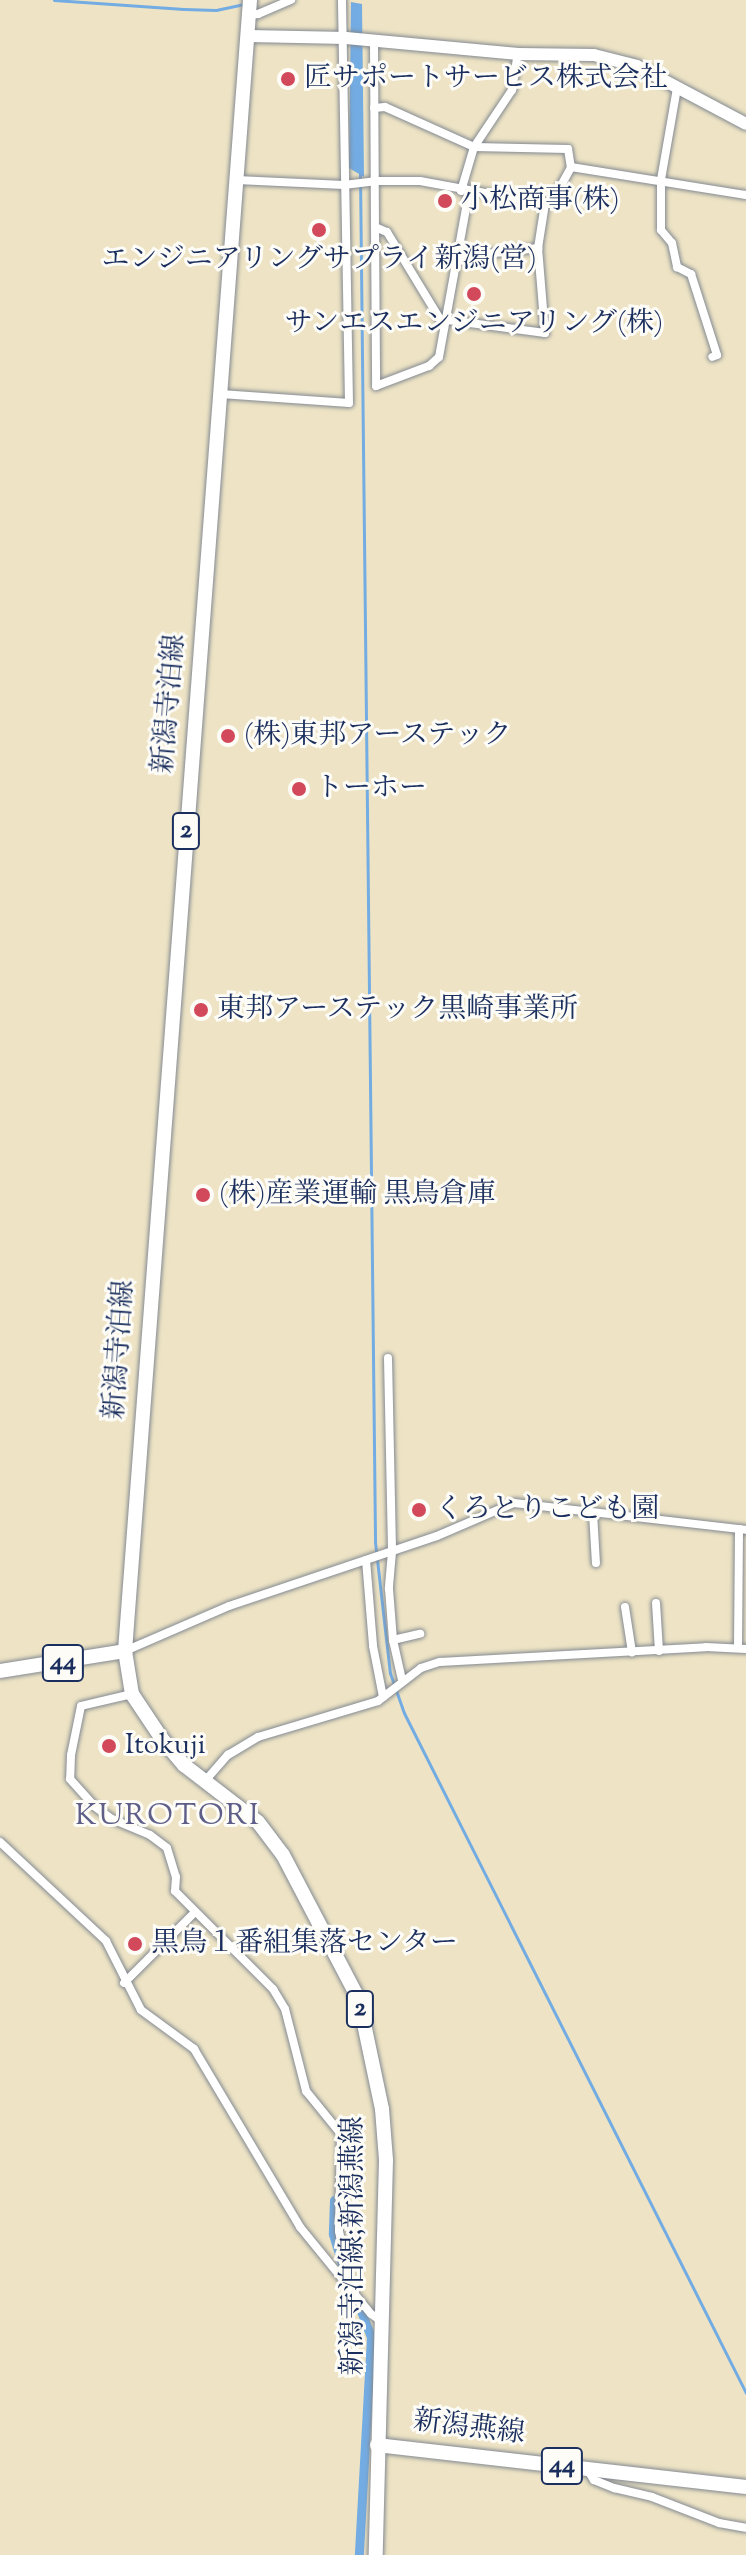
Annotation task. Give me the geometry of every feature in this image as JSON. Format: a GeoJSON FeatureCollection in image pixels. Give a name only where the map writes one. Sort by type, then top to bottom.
{"type":"FeatureCollection","features":[{"type":"Feature","properties":{"kind":"main road","name":"新潟寺泊線"},"geometry":{"type":"LineString","coordinates":[[125,1651],[249,8]]}},
{"type":"Feature","properties":{"kind":"main road","name":"44"},"geometry":{"type":"LineString","coordinates":[[0,1671],[125,1651]]}},
{"type":"Feature","properties":{"kind":"main road","name":"新潟寺泊線;新潟燕線"},"geometry":{"type":"LineString","coordinates":[[125,1651],[132,1694],[169,1748],[258,1822],[283,1855],[356,1994],[385,2133],[377,2445]]}},
{"type":"Feature","properties":{"kind":"main road","name":"新潟燕線"},"geometry":{"type":"LineString","coordinates":[[377,2445],[746,2487]]}},
{"type":"Feature","properties":{"kind":"main road","name":"2"},"geometry":{"type":"LineString","coordinates":[[376,2555],[377,2445]]}},
{"type":"Feature","properties":{"kind":"street"},"geometry":{"type":"LineString","coordinates":[[249,8],[258,14],[291,0]]}},
{"type":"Feature","properties":{"kind":"street"},"geometry":{"type":"LineString","coordinates":[[221,394],[349,403],[342,0]]}},
{"type":"Feature","properties":{"kind":"street"},"geometry":{"type":"LineString","coordinates":[[249,36],[345,38],[518,54],[594,55],[637,66],[746,124]]}},
{"type":"Feature","properties":{"kind":"street"},"geometry":{"type":"LineString","coordinates":[[372,40],[376,386],[429,366],[439,357],[459,257],[465,191],[474,147],[512,90],[518,54]]}},
{"type":"Feature","properties":{"kind":"street"},"geometry":{"type":"LineString","coordinates":[[677,88],[661,180],[661,230],[672,243],[677,267],[691,274],[717,355],[712,357]]}},
{"type":"Feature","properties":{"kind":"street"},"geometry":{"type":"LineString","coordinates":[[237,180],[346,185],[375,181],[420,181],[545,204],[553,200],[571,167],[568,149],[474,147],[385,107],[374,108]]}},
{"type":"Feature","properties":{"kind":"street"},"geometry":{"type":"LineString","coordinates":[[571,167],[746,195]]}},
{"type":"Feature","properties":{"kind":"street"},"geometry":{"type":"LineString","coordinates":[[375,227],[387,232],[423,297],[440,319],[545,333],[538,248],[545,204]]}},
{"type":"Feature","properties":{"kind":"street"},"geometry":{"type":"LineString","coordinates":[[459,257],[538,248]]}},
{"type":"Feature","properties":{"kind":"street"},"geometry":{"type":"LineString","coordinates":[[388,1358],[389,1589],[393,1640],[401,1682]]}},
{"type":"Feature","properties":{"kind":"street"},"geometry":{"type":"LineString","coordinates":[[125,1651],[229,1606],[389,1553],[514,1503],[743,1530],[742,1648],[440,1662],[401,1682],[364,1707],[258,1737],[228,1755],[205,1781]]}},
{"type":"Feature","properties":{"kind":"street"},"geometry":{"type":"LineString","coordinates":[[593,1513],[596,1563]]}},
{"type":"Feature","properties":{"kind":"street"},"geometry":{"type":"LineString","coordinates":[[368,1559],[373,1646],[386,1695]]}},
{"type":"Feature","properties":{"kind":"street"},"geometry":{"type":"LineString","coordinates":[[656,1603],[659,1651]]}},
{"type":"Feature","properties":{"kind":"street"},"geometry":{"type":"LineString","coordinates":[[625,1607],[632,1652]]}},
{"type":"Feature","properties":{"kind":"street"},"geometry":{"type":"LineString","coordinates":[[393,1640],[420,1634]]}},
{"type":"Feature","properties":{"kind":"street"},"geometry":{"type":"LineString","coordinates":[[132,1694],[81,1706],[71,1755],[70,1779],[94,1806],[112,1819],[150,1835],[167,1848],[176,1877],[175,1891],[273,1989],[285,2009],[306,2091],[341,2134],[339,2231],[350,2286]]}},
{"type":"Feature","properties":{"kind":"street"},"geometry":{"type":"LineString","coordinates":[[0,1842],[106,1941],[124,1983],[141,2010],[194,2049],[300,2227],[380,2320]]}},
{"type":"Feature","properties":{"kind":"street"},"geometry":{"type":"LineString","coordinates":[[124,1983],[194,1913]]}},
{"type":"Feature","properties":{"kind":"street"},"geometry":{"type":"LineString","coordinates":[[586,2469],[594,2480],[614,2488],[652,2497],[719,2523],[746,2528]]}},
{"type":"Feature","properties":{"kind":"water"},"geometry":{"type":"Polygon","coordinates":[[[351,2],[362,4],[364,177],[349,168],[351,2]]]}},
{"type":"Feature","properties":{"kind":"waterway"},"geometry":{"type":"LineString","coordinates":[[54,0],[216,10],[245,4]]}},
{"type":"Feature","properties":{"kind":"waterway"},"geometry":{"type":"LineString","coordinates":[[360,174],[375,1542],[390,1673],[404,1713],[746,2393]]}},
{"type":"Feature","properties":{"kind":"waterway"},"geometry":{"type":"LineString","coordinates":[[334,2200],[333,2234],[347,2281]]}},
{"type":"Feature","properties":{"kind":"waterway"},"geometry":{"type":"LineString","coordinates":[[356,2298],[371,2337],[359,2555]]}},
{"type":"Feature","properties":{"kind":"place","name":"匠サポートサービス株式会社"},"geometry":{"type":"Point","coordinates":[288,79]}},
{"type":"Feature","properties":{"kind":"place","name":"小松商事(株)"},"geometry":{"type":"Point","coordinates":[445,201]}},
{"type":"Feature","properties":{"kind":"place","name":"エンジニアリングサプライ新潟(営)"},"geometry":{"type":"Point","coordinates":[319,230]}},
{"type":"Feature","properties":{"kind":"place","name":"サンエスエンジニアリング(株)"},"geometry":{"type":"Point","coordinates":[474,294]}},
{"type":"Feature","properties":{"kind":"place","name":"(株)東邦アーステック"},"geometry":{"type":"Point","coordinates":[228,736]}},
{"type":"Feature","properties":{"kind":"place","name":"トーホー"},"geometry":{"type":"Point","coordinates":[299,789]}},
{"type":"Feature","properties":{"kind":"place","name":"東邦アーステック黒崎事業所"},"geometry":{"type":"Point","coordinates":[201,1010]}},
{"type":"Feature","properties":{"kind":"place","name":"(株)産業運輸 黒鳥倉庫"},"geometry":{"type":"Point","coordinates":[203,1195]}},
{"type":"Feature","properties":{"kind":"place","name":"くろとりこども園"},"geometry":{"type":"Point","coordinates":[419,1510]}},
{"type":"Feature","properties":{"kind":"place","name":"Itokuji"},"geometry":{"type":"Point","coordinates":[109,1746]}},
{"type":"Feature","properties":{"kind":"place","name":"黒鳥１番組集落センター"},"geometry":{"type":"Point","coordinates":[135,1944]}},
{"type":"Feature","properties":{"kind":"district","name":"KUROTORI"},"geometry":{"type":"Point","coordinates":[168,1817]}}]}
